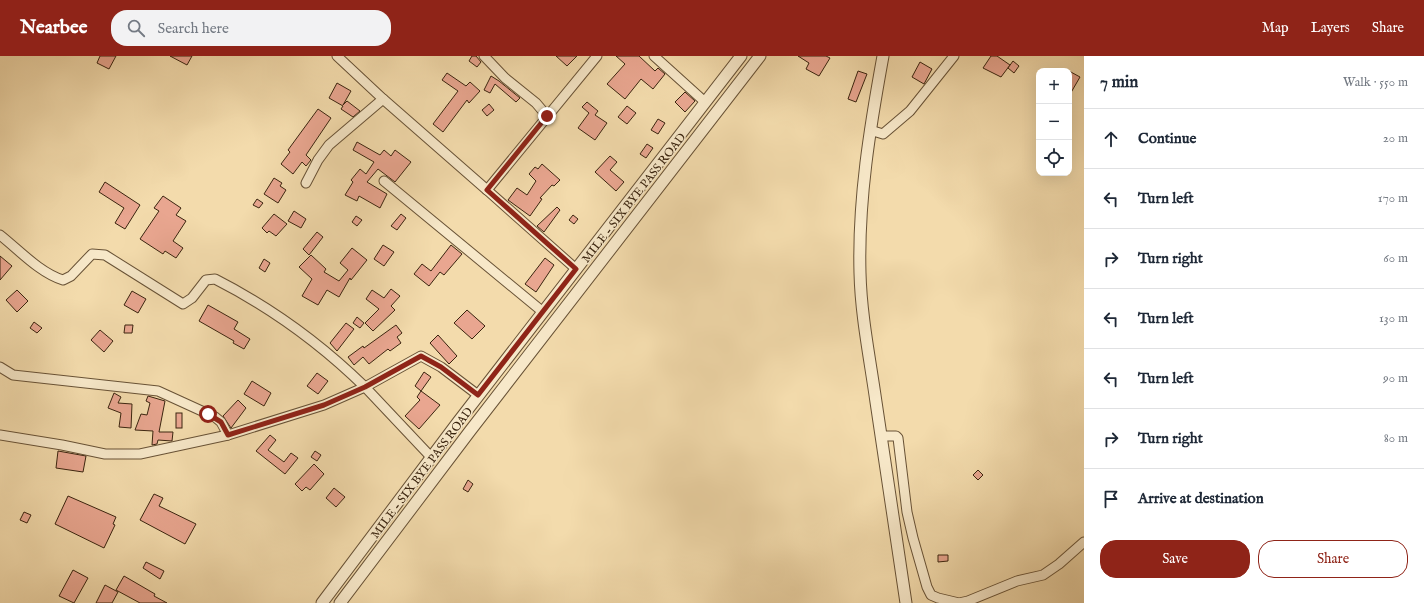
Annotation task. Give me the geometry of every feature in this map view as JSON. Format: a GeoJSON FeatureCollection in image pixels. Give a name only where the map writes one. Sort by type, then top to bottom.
{"type":"FeatureCollection","features":[{"type":"Feature","properties":{"kind":"street"},"geometry":{"type":"LineString","coordinates":[[337,56],[383,99],[576,269]]}},
{"type":"Feature","properties":{"kind":"street"},"geometry":{"type":"LineString","coordinates":[[484,56],[505,78],[536,103],[547,116]]}},
{"type":"Feature","properties":{"kind":"street"},"geometry":{"type":"LineString","coordinates":[[487,190],[597,56]]}},
{"type":"Feature","properties":{"kind":"street"},"geometry":{"type":"LineString","coordinates":[[654,56],[705,102]]}},
{"type":"Feature","properties":{"kind":"street"},"geometry":{"type":"LineString","coordinates":[[322,603],[478,395],[741,56]]}},
{"type":"Feature","properties":{"kind":"street","name":"MILE - SIX BYE PASS ROAD"},"geometry":{"type":"LineString","coordinates":[[340,603],[470,431],[760,56]]}},
{"type":"Feature","properties":{"kind":"street"},"geometry":{"type":"LineString","coordinates":[[883,56],[870,130],[862,198],[860,273],[865,325],[906,603]]}},
{"type":"Feature","properties":{"kind":"street"},"geometry":{"type":"LineString","coordinates":[[870,130],[883,134],[910,111],[954,56]]}},
{"type":"Feature","properties":{"kind":"street"},"geometry":{"type":"LineString","coordinates":[[306,183],[318,160],[329,145],[383,99]]}},
{"type":"Feature","properties":{"kind":"street"},"geometry":{"type":"LineString","coordinates":[[384,181],[543,312]]}},
{"type":"Feature","properties":{"kind":"street"},"geometry":{"type":"LineString","coordinates":[[0,235],[55,278],[63,280],[71,276],[92,254],[95,253],[105,255],[183,304],[192,298],[206,280],[215,279],[276,315],[337,360],[365,387],[431,457]]}},
{"type":"Feature","properties":{"kind":"street"},"geometry":{"type":"LineString","coordinates":[[0,435],[119,455],[140,454],[228,435],[324,405],[365,387],[421,356],[441,367],[478,395]]}},
{"type":"Feature","properties":{"kind":"street"},"geometry":{"type":"LineString","coordinates":[[0,367],[13,375],[27,378],[158,391],[215,417],[221,422],[228,435]]}},
{"type":"Feature","properties":{"kind":"street"},"geometry":{"type":"LineString","coordinates":[[458,422],[470,431]]}},
{"type":"Feature","properties":{"kind":"street"},"geometry":{"type":"LineString","coordinates":[[881,436],[896,436],[898,438],[907,512],[927,587],[931,595],[959,603],[968,601],[1017,581],[1043,575],[1059,564],[1084,542]]}},
{"type":"Feature","properties":{"kind":"building"},"geometry":{"type":"Polygon","coordinates":[[[100,56],[116,56],[109,69],[97,63],[100,56]]]}},
{"type":"Feature","properties":{"kind":"building"},"geometry":{"type":"Polygon","coordinates":[[[170,56],[192,56],[187,65],[170,56]]]}},
{"type":"Feature","properties":{"kind":"building"},"geometry":{"type":"Polygon","coordinates":[[[472,56],[476,56],[481,62],[477,67],[469,61],[472,56]]]}},
{"type":"Feature","properties":{"kind":"building"},"geometry":{"type":"Polygon","coordinates":[[[556,56],[577,56],[567,66],[556,56]]]}},
{"type":"Feature","properties":{"kind":"building"},"geometry":{"type":"Polygon","coordinates":[[[616,56],[639,56],[655,71],[658,68],[665,74],[653,89],[641,79],[625,99],[607,84],[625,64],[616,56]]]}},
{"type":"Feature","properties":{"kind":"building"},"geometry":{"type":"Polygon","coordinates":[[[798,56],[826,56],[830,58],[819,76],[806,69],[809,63],[798,56]]]}},
{"type":"Feature","properties":{"kind":"building"},"geometry":{"type":"Polygon","coordinates":[[[991,56],[997,56],[1010,65],[1001,77],[983,68],[991,56]]]}},
{"type":"Feature","properties":{"kind":"building"},"geometry":{"type":"Polygon","coordinates":[[[1013,61],[1019,66],[1014,73],[1008,68],[1013,61]]]}},
{"type":"Feature","properties":{"kind":"building"},"geometry":{"type":"Polygon","coordinates":[[[920,62],[932,69],[924,84],[912,77],[920,62]]]}},
{"type":"Feature","properties":{"kind":"building"},"geometry":{"type":"Polygon","coordinates":[[[858,71],[867,74],[856,102],[848,99],[858,71]]]}},
{"type":"Feature","properties":{"kind":"building"},"geometry":{"type":"Polygon","coordinates":[[[447,73],[466,86],[470,82],[480,91],[469,103],[467,100],[443,132],[433,124],[458,91],[442,80],[447,73]]]}},
{"type":"Feature","properties":{"kind":"building"},"geometry":{"type":"Polygon","coordinates":[[[1072,73],[1080,77],[1072,91],[1072,73]]]}},
{"type":"Feature","properties":{"kind":"building"},"geometry":{"type":"Polygon","coordinates":[[[491,76],[520,98],[516,102],[495,84],[490,93],[484,90],[491,76]]]}},
{"type":"Feature","properties":{"kind":"building"},"geometry":{"type":"Polygon","coordinates":[[[337,83],[351,91],[343,105],[347,101],[360,111],[353,117],[341,109],[343,106],[329,98],[337,83]]]}},
{"type":"Feature","properties":{"kind":"building"},"geometry":{"type":"Polygon","coordinates":[[[685,92],[695,101],[685,112],[675,102],[685,92]]]}},
{"type":"Feature","properties":{"kind":"building"},"geometry":{"type":"Polygon","coordinates":[[[587,102],[598,111],[595,115],[607,123],[595,140],[578,128],[589,113],[582,107],[587,102]]]}},
{"type":"Feature","properties":{"kind":"building"},"geometry":{"type":"Polygon","coordinates":[[[489,104],[494,110],[487,116],[482,110],[489,104]]]}},
{"type":"Feature","properties":{"kind":"building"},"geometry":{"type":"Polygon","coordinates":[[[627,106],[636,113],[627,124],[618,117],[627,106]]]}},
{"type":"Feature","properties":{"kind":"building"},"geometry":{"type":"Polygon","coordinates":[[[318,109],[331,118],[306,155],[311,160],[306,166],[302,162],[293,174],[281,164],[290,152],[288,150],[318,109]]]}},
{"type":"Feature","properties":{"kind":"building"},"geometry":{"type":"Polygon","coordinates":[[[658,119],[665,123],[658,134],[651,130],[658,119]]]}},
{"type":"Feature","properties":{"kind":"building"},"geometry":{"type":"Polygon","coordinates":[[[357,142],[380,155],[384,150],[391,156],[395,150],[411,162],[395,182],[378,169],[367,182],[387,194],[380,208],[359,196],[357,201],[345,195],[353,182],[351,180],[360,169],[366,174],[374,162],[353,150],[357,142]]]}},
{"type":"Feature","properties":{"kind":"building"},"geometry":{"type":"Polygon","coordinates":[[[647,144],[653,148],[646,158],[640,154],[647,144]]]}},
{"type":"Feature","properties":{"kind":"building"},"geometry":{"type":"Polygon","coordinates":[[[610,156],[617,162],[610,170],[624,182],[616,191],[595,172],[610,156]]]}},
{"type":"Feature","properties":{"kind":"building"},"geometry":{"type":"Polygon","coordinates":[[[542,164],[560,180],[554,186],[552,185],[540,198],[542,199],[530,216],[508,200],[517,188],[527,195],[536,181],[529,174],[535,167],[538,169],[542,164]]]}},
{"type":"Feature","properties":{"kind":"building"},"geometry":{"type":"Polygon","coordinates":[[[274,178],[282,183],[280,186],[286,190],[278,203],[264,194],[274,178]]]}},
{"type":"Feature","properties":{"kind":"building"},"geometry":{"type":"Polygon","coordinates":[[[105,182],[140,205],[125,229],[115,223],[124,208],[99,192],[105,182]]]}},
{"type":"Feature","properties":{"kind":"building"},"geometry":{"type":"Polygon","coordinates":[[[163,196],[181,208],[176,215],[186,221],[173,241],[183,248],[176,258],[165,251],[163,254],[140,239],[159,211],[154,208],[163,196]]]}},
{"type":"Feature","properties":{"kind":"building"},"geometry":{"type":"Polygon","coordinates":[[[257,199],[263,203],[259,208],[253,205],[257,199]]]}},
{"type":"Feature","properties":{"kind":"building"},"geometry":{"type":"Polygon","coordinates":[[[557,207],[560,210],[544,232],[537,226],[557,207]]]}},
{"type":"Feature","properties":{"kind":"building"},"geometry":{"type":"Polygon","coordinates":[[[294,211],[306,219],[301,228],[288,221],[294,211]]]}},
{"type":"Feature","properties":{"kind":"building"},"geometry":{"type":"Polygon","coordinates":[[[274,214],[287,224],[276,236],[269,231],[267,233],[262,228],[274,214]]]}},
{"type":"Feature","properties":{"kind":"building"},"geometry":{"type":"Polygon","coordinates":[[[401,214],[406,218],[397,230],[391,226],[401,214]]]}},
{"type":"Feature","properties":{"kind":"building"},"geometry":{"type":"Polygon","coordinates":[[[573,215],[578,219],[574,224],[569,220],[573,215]]]}},
{"type":"Feature","properties":{"kind":"building"},"geometry":{"type":"Polygon","coordinates":[[[356,216],[362,220],[357,226],[352,222],[356,216]]]}},
{"type":"Feature","properties":{"kind":"building"},"geometry":{"type":"Polygon","coordinates":[[[317,232],[323,237],[309,255],[303,249],[317,232]]]}},
{"type":"Feature","properties":{"kind":"building"},"geometry":{"type":"Polygon","coordinates":[[[383,245],[394,252],[384,266],[374,259],[383,245]]]}},
{"type":"Feature","properties":{"kind":"building"},"geometry":{"type":"Polygon","coordinates":[[[451,245],[462,254],[444,275],[440,272],[429,286],[414,274],[422,264],[431,271],[451,245]]]}},
{"type":"Feature","properties":{"kind":"building"},"geometry":{"type":"Polygon","coordinates":[[[352,248],[367,260],[351,280],[350,278],[339,297],[327,290],[318,305],[302,296],[312,279],[299,267],[311,255],[326,269],[324,272],[339,281],[348,270],[340,263],[352,248]]]}},
{"type":"Feature","properties":{"kind":"building"},"geometry":{"type":"Polygon","coordinates":[[[0,256],[12,266],[0,280],[0,256]]]}},
{"type":"Feature","properties":{"kind":"building"},"geometry":{"type":"Polygon","coordinates":[[[545,258],[554,265],[536,292],[525,284],[545,258]]]}},
{"type":"Feature","properties":{"kind":"building"},"geometry":{"type":"Polygon","coordinates":[[[264,259],[270,263],[265,272],[259,268],[264,259]]]}},
{"type":"Feature","properties":{"kind":"building"},"geometry":{"type":"Polygon","coordinates":[[[391,289],[400,296],[391,306],[395,310],[373,331],[365,323],[379,309],[366,299],[372,290],[384,298],[391,289]]]}},
{"type":"Feature","properties":{"kind":"building"},"geometry":{"type":"Polygon","coordinates":[[[17,290],[28,301],[17,312],[6,300],[17,290]]]}},
{"type":"Feature","properties":{"kind":"building"},"geometry":{"type":"Polygon","coordinates":[[[132,291],[146,299],[138,313],[124,305],[132,291]]]}},
{"type":"Feature","properties":{"kind":"building"},"geometry":{"type":"Polygon","coordinates":[[[208,305],[238,322],[234,329],[250,339],[244,349],[233,343],[234,341],[199,321],[208,305]]]}},
{"type":"Feature","properties":{"kind":"building"},"geometry":{"type":"Polygon","coordinates":[[[467,310],[485,326],[472,339],[454,323],[467,310]]]}},
{"type":"Feature","properties":{"kind":"building"},"geometry":{"type":"Polygon","coordinates":[[[357,317],[364,323],[360,328],[353,323],[357,317]]]}},
{"type":"Feature","properties":{"kind":"building"},"geometry":{"type":"Polygon","coordinates":[[[34,322],[42,328],[37,333],[30,328],[34,322]]]}},
{"type":"Feature","properties":{"kind":"building"},"geometry":{"type":"Polygon","coordinates":[[[346,323],[354,329],[337,351],[330,343],[346,323]]]}},
{"type":"Feature","properties":{"kind":"building"},"geometry":{"type":"Polygon","coordinates":[[[125,325],[133,325],[132,333],[124,333],[125,325]]]}},
{"type":"Feature","properties":{"kind":"building"},"geometry":{"type":"Polygon","coordinates":[[[396,325],[402,333],[397,337],[401,343],[390,351],[388,349],[369,364],[363,357],[354,365],[348,357],[363,346],[364,348],[396,325]]]}},
{"type":"Feature","properties":{"kind":"building"},"geometry":{"type":"Polygon","coordinates":[[[100,330],[113,341],[104,352],[91,340],[100,330]]]}},
{"type":"Feature","properties":{"kind":"building"},"geometry":{"type":"Polygon","coordinates":[[[438,335],[457,356],[449,364],[430,343],[438,335]]]}},
{"type":"Feature","properties":{"kind":"building"},"geometry":{"type":"Polygon","coordinates":[[[424,372],[431,377],[421,391],[415,386],[424,372]]]}},
{"type":"Feature","properties":{"kind":"building"},"geometry":{"type":"Polygon","coordinates":[[[317,373],[328,381],[318,394],[307,386],[317,373]]]}},
{"type":"Feature","properties":{"kind":"building"},"geometry":{"type":"Polygon","coordinates":[[[252,381],[271,393],[264,406],[244,394],[252,381]]]}},
{"type":"Feature","properties":{"kind":"building"},"geometry":{"type":"Polygon","coordinates":[[[421,391],[440,405],[419,429],[405,416],[420,400],[417,397],[421,391]]]}},
{"type":"Feature","properties":{"kind":"building"},"geometry":{"type":"Polygon","coordinates":[[[114,393],[121,397],[118,403],[132,404],[131,428],[119,427],[121,413],[108,408],[114,393]]]}},
{"type":"Feature","properties":{"kind":"building"},"geometry":{"type":"Polygon","coordinates":[[[148,396],[165,401],[159,432],[173,432],[172,441],[158,440],[157,444],[152,445],[153,431],[135,430],[141,414],[147,415],[150,403],[146,401],[148,396]]]}},
{"type":"Feature","properties":{"kind":"building"},"geometry":{"type":"Polygon","coordinates":[[[238,400],[246,408],[231,428],[223,416],[238,400]]]}},
{"type":"Feature","properties":{"kind":"building"},"geometry":{"type":"Polygon","coordinates":[[[176,413],[182,413],[182,428],[176,428],[176,413]]]}},
{"type":"Feature","properties":{"kind":"building"},"geometry":{"type":"Polygon","coordinates":[[[270,435],[276,440],[268,450],[284,462],[291,453],[298,458],[285,474],[256,451],[270,435]]]}},
{"type":"Feature","properties":{"kind":"building"},"geometry":{"type":"Polygon","coordinates":[[[58,451],[86,456],[83,472],[56,468],[58,451]]]}},
{"type":"Feature","properties":{"kind":"building"},"geometry":{"type":"Polygon","coordinates":[[[315,451],[321,455],[317,461],[311,457],[315,451]]]}},
{"type":"Feature","properties":{"kind":"building"},"geometry":{"type":"Polygon","coordinates":[[[314,464],[324,474],[310,490],[306,487],[302,491],[295,484],[314,464]]]}},
{"type":"Feature","properties":{"kind":"building"},"geometry":{"type":"Polygon","coordinates":[[[978,470],[983,475],[978,480],[973,475],[978,470]]]}},
{"type":"Feature","properties":{"kind":"building"},"geometry":{"type":"Polygon","coordinates":[[[468,480],[473,484],[468,492],[463,489],[468,480]]]}},
{"type":"Feature","properties":{"kind":"building"},"geometry":{"type":"Polygon","coordinates":[[[334,488],[345,497],[336,507],[326,498],[334,488]]]}},
{"type":"Feature","properties":{"kind":"building"},"geometry":{"type":"Polygon","coordinates":[[[154,494],[163,498],[159,506],[196,524],[185,544],[140,520],[154,494]]]}},
{"type":"Feature","properties":{"kind":"building"},"geometry":{"type":"Polygon","coordinates":[[[68,496],[116,517],[113,524],[115,525],[104,548],[55,524],[68,496]]]}},
{"type":"Feature","properties":{"kind":"building"},"geometry":{"type":"Polygon","coordinates":[[[24,512],[31,515],[27,523],[20,520],[24,512]]]}},
{"type":"Feature","properties":{"kind":"building"},"geometry":{"type":"Polygon","coordinates":[[[938,555],[948,555],[948,561],[938,562],[938,555]]]}},
{"type":"Feature","properties":{"kind":"building"},"geometry":{"type":"Polygon","coordinates":[[[146,562],[164,571],[160,579],[143,568],[146,562]]]}},
{"type":"Feature","properties":{"kind":"building"},"geometry":{"type":"Polygon","coordinates":[[[73,570],[88,578],[74,603],[59,596],[73,570]]]}},
{"type":"Feature","properties":{"kind":"building"},"geometry":{"type":"Polygon","coordinates":[[[124,576],[155,594],[154,596],[167,603],[140,603],[116,590],[124,576]]]}},
{"type":"Feature","properties":{"kind":"building"},"geometry":{"type":"Polygon","coordinates":[[[105,585],[118,592],[112,603],[96,603],[105,585]]]}},
{"type":"Feature","properties":{"kind":"route"},"geometry":{"type":"LineString","coordinates":[[208,414],[221,422],[228,435],[324,405],[365,387],[421,356],[441,367],[478,395],[576,269],[487,190],[547,116]]}}]}
